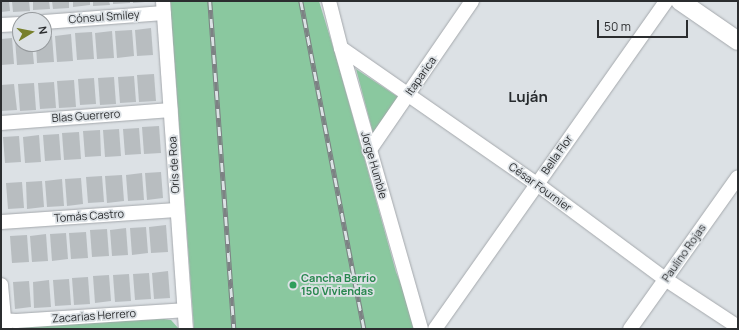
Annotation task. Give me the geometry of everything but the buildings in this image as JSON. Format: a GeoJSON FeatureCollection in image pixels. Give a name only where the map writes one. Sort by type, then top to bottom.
{"type":"FeatureCollection","features":[{"type":"Feature","properties":{"kind":"street","name":"Jorge Humble"},"geometry":{"type":"LineString","coordinates":[[329,1],[369,151],[421,329]]}},
{"type":"Feature","properties":{"kind":"street","name":"Itaparica"},"geometry":{"type":"LineString","coordinates":[[369,151],[472,1]]}},
{"type":"Feature","properties":{"kind":"street","name":"Bella Flor"},"geometry":{"type":"LineString","coordinates":[[435,329],[666,1]]}},
{"type":"Feature","properties":{"kind":"street"},"geometry":{"type":"LineString","coordinates":[[680,1],[738,41]]}},
{"type":"Feature","properties":{"kind":"street","name":"Cónsul Smiley"},"geometry":{"type":"LineString","coordinates":[[52,21],[163,7]]}},
{"type":"Feature","properties":{"kind":"street","name":"Oris de Roa"},"geometry":{"type":"LineString","coordinates":[[163,7],[186,329]]}},
{"type":"Feature","properties":{"kind":"street"},"geometry":{"type":"LineString","coordinates":[[1,25],[12,24]]}},
{"type":"Feature","properties":{"kind":"street","name":"César Fournier"},"geometry":{"type":"LineString","coordinates":[[341,48],[536,184],[665,279],[738,328]]}},
{"type":"Feature","properties":{"kind":"street","name":"Blas Guerrero"},"geometry":{"type":"LineString","coordinates":[[1,123],[171,110]]}},
{"type":"Feature","properties":{"kind":"street","name":"Paulino Rojas"},"geometry":{"type":"LineString","coordinates":[[630,329],[738,177]]}},
{"type":"Feature","properties":{"kind":"street","name":"Tomás Castro"},"geometry":{"type":"LineString","coordinates":[[1,222],[177,210]]}},
{"type":"Feature","properties":{"kind":"street"},"geometry":{"type":"LineString","coordinates":[[1,285],[3,323]]}},
{"type":"Feature","properties":{"kind":"street","name":"Zacarias Herrero"},"geometry":{"type":"LineString","coordinates":[[3,323],[184,310]]}},
{"type":"Feature","properties":{"kind":"green space"},"geometry":{"type":"Polygon","coordinates":[[[170,1],[319,1],[396,272],[403,289],[414,329],[194,329],[170,1]]]}},
{"type":"Feature","properties":{"kind":"green space"},"geometry":{"type":"Polygon","coordinates":[[[356,69],[398,97],[373,133],[356,69]]]}},
{"type":"Feature","properties":{"kind":"green space"},"geometry":{"type":"Polygon","coordinates":[[[164,319],[171,320],[179,329],[16,329],[24,325],[164,319]]]}},
{"type":"Feature","properties":{"kind":"railway"},"geometry":{"type":"LineString","coordinates":[[210,1],[234,329]]}},
{"type":"Feature","properties":{"kind":"railway"},"geometry":{"type":"LineString","coordinates":[[301,1],[364,329]]}},
{"type":"Feature","properties":{"kind":"place","name":"Cancha Barrio 150 Viviendas"},"geometry":{"type":"Point","coordinates":[293,285]}},
{"type":"Feature","properties":{"kind":"district","name":"Luján"},"geometry":{"type":"Point","coordinates":[528,97]}}]}
